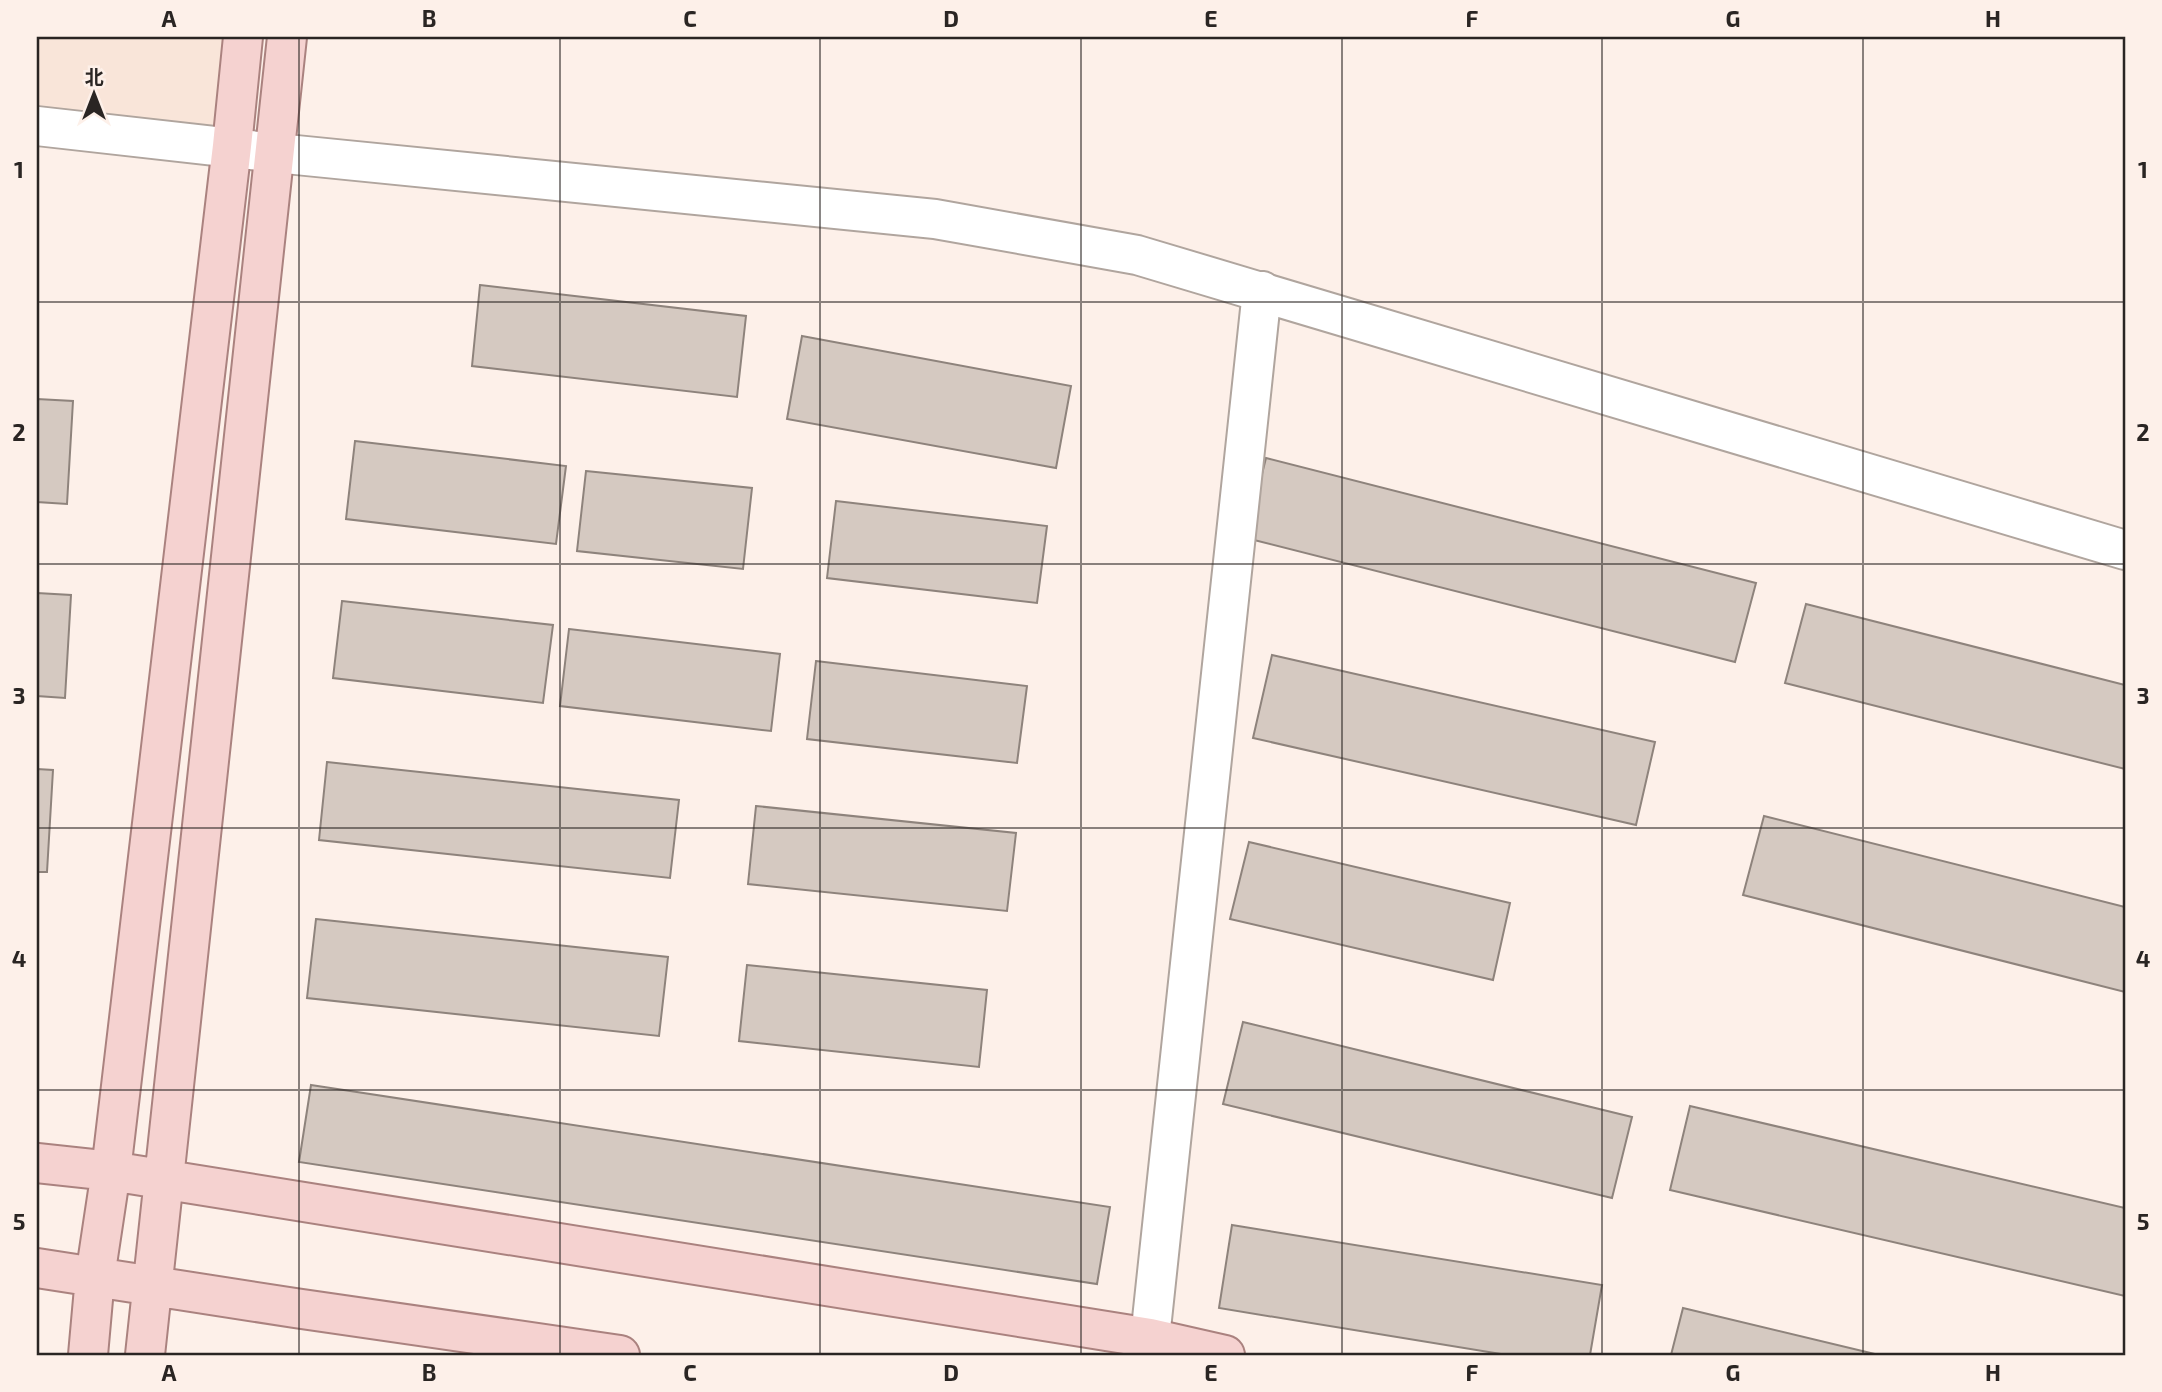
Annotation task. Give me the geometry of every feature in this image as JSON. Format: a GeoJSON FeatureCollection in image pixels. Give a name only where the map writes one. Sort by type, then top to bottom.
{"type":"FeatureCollection","features":[{"type":"Feature","properties":{"kind":"main road"},"geometry":{"type":"LineString","coordinates":[[88,1355],[95,1277],[111,1171],[243,37]]}},
{"type":"Feature","properties":{"kind":"main road"},"geometry":{"type":"LineString","coordinates":[[145,1355],[287,37]]}},
{"type":"Feature","properties":{"kind":"main road"},"geometry":{"type":"LineString","coordinates":[[37,1163],[111,1171],[1150,1338],[1225,1355]]}},
{"type":"Feature","properties":{"kind":"main road"},"geometry":{"type":"LineString","coordinates":[[37,1268],[620,1355]]}},
{"type":"Feature","properties":{"kind":"street"},"geometry":{"type":"LineString","coordinates":[[37,126],[276,153],[935,219],[1138,255],[2125,550]]}},
{"type":"Feature","properties":{"kind":"street"},"geometry":{"type":"LineString","coordinates":[[1150,1338],[1262,292]]}},
{"type":"Feature","properties":{"kind":"shaded area"},"geometry":{"type":"Polygon","coordinates":[[[37,37],[243,37],[232,146],[37,126],[37,37]]]}},
{"type":"Feature","properties":{"kind":"building"},"geometry":{"type":"Polygon","coordinates":[[[480,285],[746,316],[737,397],[472,366],[480,285]]]}},
{"type":"Feature","properties":{"kind":"building"},"geometry":{"type":"Polygon","coordinates":[[[802,336],[1071,386],[1056,468],[787,419],[802,336]]]}},
{"type":"Feature","properties":{"kind":"building"},"geometry":{"type":"Polygon","coordinates":[[[37,399],[73,401],[67,504],[37,502],[37,399]]]}},
{"type":"Feature","properties":{"kind":"building"},"geometry":{"type":"Polygon","coordinates":[[[355,441],[566,466],[556,544],[346,519],[355,441]]]}},
{"type":"Feature","properties":{"kind":"building"},"geometry":{"type":"Polygon","coordinates":[[[1266,458],[1756,583],[1735,662],[1246,538],[1266,458]]]}},
{"type":"Feature","properties":{"kind":"building"},"geometry":{"type":"Polygon","coordinates":[[[586,471],[752,488],[743,569],[577,551],[586,471]]]}},
{"type":"Feature","properties":{"kind":"building"},"geometry":{"type":"Polygon","coordinates":[[[836,501],[1047,526],[1037,603],[827,578],[836,501]]]}},
{"type":"Feature","properties":{"kind":"building"},"geometry":{"type":"Polygon","coordinates":[[[37,593],[71,595],[65,698],[37,696],[37,593]]]}},
{"type":"Feature","properties":{"kind":"building"},"geometry":{"type":"Polygon","coordinates":[[[342,601],[553,625],[543,703],[333,678],[342,601]]]}},
{"type":"Feature","properties":{"kind":"building"},"geometry":{"type":"Polygon","coordinates":[[[1806,604],[2125,685],[2125,769],[1785,683],[1806,604]]]}},
{"type":"Feature","properties":{"kind":"building"},"geometry":{"type":"Polygon","coordinates":[[[569,629],[780,654],[771,731],[560,706],[569,629]]]}},
{"type":"Feature","properties":{"kind":"building"},"geometry":{"type":"Polygon","coordinates":[[[1272,655],[1655,742],[1636,825],[1253,738],[1272,655]]]}},
{"type":"Feature","properties":{"kind":"building"},"geometry":{"type":"Polygon","coordinates":[[[816,661],[1027,686],[1017,763],[807,739],[816,661]]]}},
{"type":"Feature","properties":{"kind":"building"},"geometry":{"type":"Polygon","coordinates":[[[327,762],[679,800],[670,878],[319,840],[327,762]]]}},
{"type":"Feature","properties":{"kind":"building"},"geometry":{"type":"Polygon","coordinates":[[[37,769],[53,770],[47,872],[37,872],[37,769]]]}},
{"type":"Feature","properties":{"kind":"building"},"geometry":{"type":"Polygon","coordinates":[[[756,806],[1016,833],[1007,911],[748,884],[756,806]]]}},
{"type":"Feature","properties":{"kind":"building"},"geometry":{"type":"Polygon","coordinates":[[[1764,816],[2125,907],[2125,992],[1743,895],[1764,816]]]}},
{"type":"Feature","properties":{"kind":"building"},"geometry":{"type":"Polygon","coordinates":[[[1249,842],[1510,903],[1493,980],[1230,919],[1249,842]]]}},
{"type":"Feature","properties":{"kind":"building"},"geometry":{"type":"Polygon","coordinates":[[[316,919],[668,957],[659,1036],[307,998],[316,919]]]}},
{"type":"Feature","properties":{"kind":"building"},"geometry":{"type":"Polygon","coordinates":[[[747,965],[987,990],[979,1067],[739,1041],[747,965]]]}},
{"type":"Feature","properties":{"kind":"building"},"geometry":{"type":"Polygon","coordinates":[[[1243,1022],[1632,1117],[1612,1198],[1223,1104],[1243,1022]]]}},
{"type":"Feature","properties":{"kind":"building"},"geometry":{"type":"Polygon","coordinates":[[[311,1085],[1110,1207],[1097,1284],[299,1162],[311,1085]]]}},
{"type":"Feature","properties":{"kind":"building"},"geometry":{"type":"Polygon","coordinates":[[[1690,1106],[2125,1208],[2125,1296],[1670,1190],[1690,1106]]]}},
{"type":"Feature","properties":{"kind":"building"},"geometry":{"type":"Polygon","coordinates":[[[1232,1225],[1602,1285],[1590,1355],[1507,1355],[1219,1308],[1232,1225]]]}},
{"type":"Feature","properties":{"kind":"building"},"geometry":{"type":"Polygon","coordinates":[[[1683,1308],[1879,1355],[1671,1355],[1683,1308]]]}}]}
